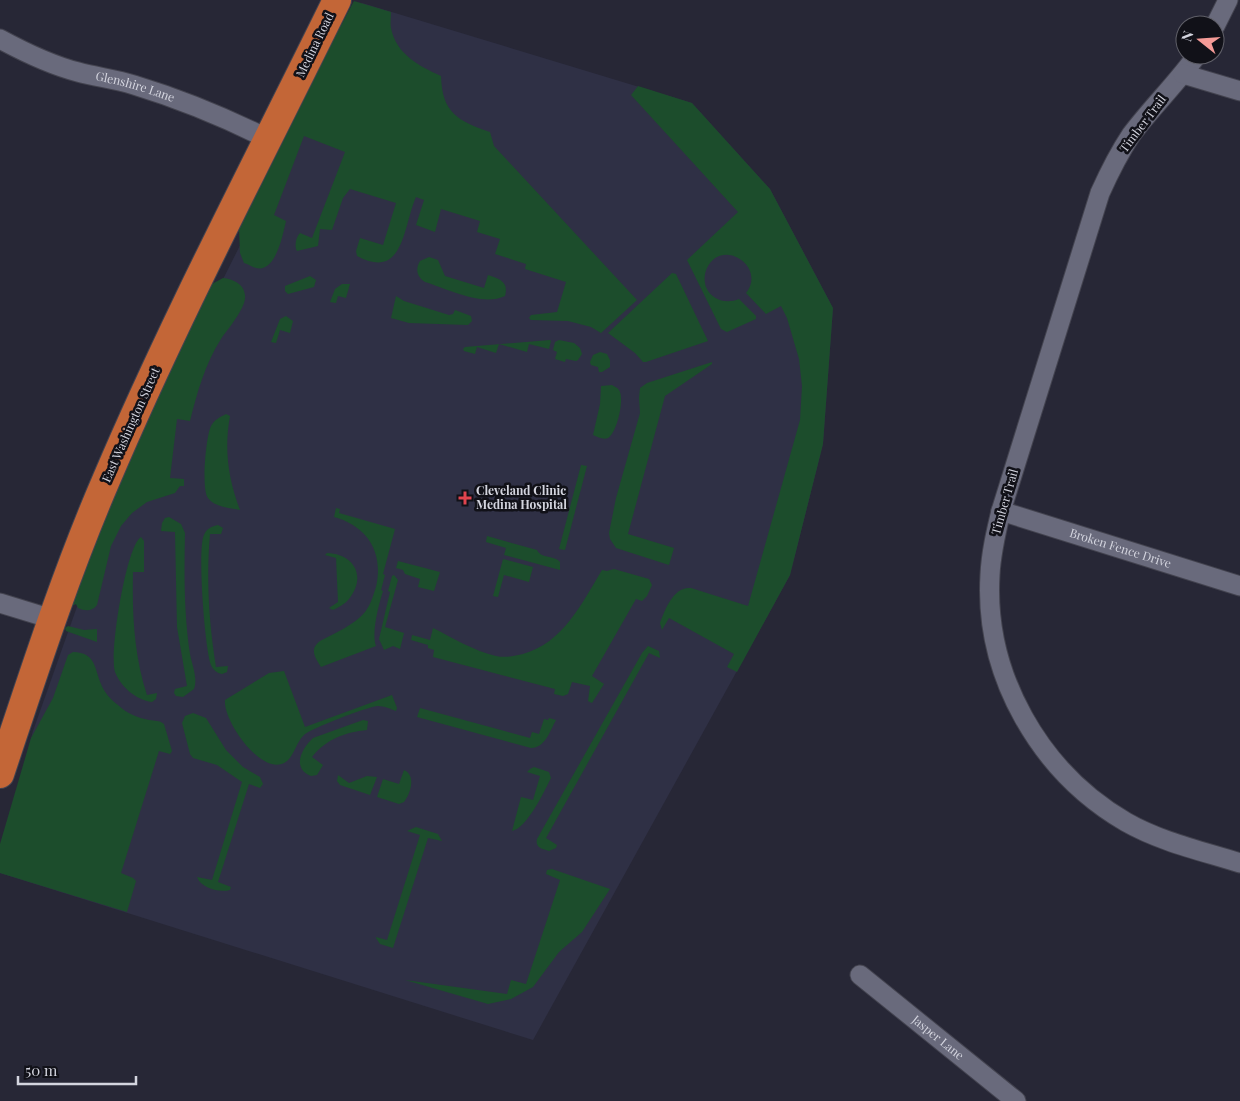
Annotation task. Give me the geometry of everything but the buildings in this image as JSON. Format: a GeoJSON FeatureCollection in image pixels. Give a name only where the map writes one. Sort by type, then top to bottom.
{"type":"FeatureCollection","features":[{"type":"Feature","properties":{"kind":"highway","name":"Medina Road"},"geometry":{"type":"LineString","coordinates":[[293,89],[337,0]]}},
{"type":"Feature","properties":{"kind":"highway","name":"East Washington Street"},"geometry":{"type":"LineString","coordinates":[[0,774],[52,619],[106,480],[156,367],[293,89]]}},
{"type":"Feature","properties":{"kind":"street"},"geometry":{"type":"LineString","coordinates":[[1220,15],[1228,0]]}},
{"type":"Feature","properties":{"kind":"street","name":"Glenshire Lane"},"geometry":{"type":"LineString","coordinates":[[0,40],[70,70],[132,84],[185,101],[227,118],[268,139]]}},
{"type":"Feature","properties":{"kind":"street","name":"Timber Trail"},"geometry":{"type":"LineString","coordinates":[[1190,65],[1130,137],[1100,193],[1001,511],[993,543],[990,576],[991,609],[995,641],[1005,677],[1018,708],[1034,736],[1054,762],[1074,783],[1099,804],[1127,822],[1156,836],[1240,863]]}},
{"type":"Feature","properties":{"kind":"street"},"geometry":{"type":"LineString","coordinates":[[1183,74],[1240,92]]}},
{"type":"Feature","properties":{"kind":"street","name":"Broken Fence Drive"},"geometry":{"type":"LineString","coordinates":[[1001,511],[1240,586]]}},
{"type":"Feature","properties":{"kind":"street"},"geometry":{"type":"LineString","coordinates":[[0,603],[52,619]]}},
{"type":"Feature","properties":{"kind":"street","name":"Jasper Lane"},"geometry":{"type":"LineString","coordinates":[[860,975],[1016,1101]]}},
{"type":"Feature","properties":{"kind":"shaded area","name":"Cleveland Clinic Medina Hospital"},"geometry":{"type":"Polygon","coordinates":[[[362,3],[692,103],[770,189],[833,308],[823,444],[790,575],[533,1040],[0,873],[0,854],[33,731],[96,553],[210,305],[362,3]]]}},
{"type":"Feature","properties":{"kind":"green space"},"geometry":{"type":"Polygon","coordinates":[[[354,1],[391,12],[391,28],[398,45],[410,58],[441,76],[445,99],[454,114],[469,124],[490,132],[494,146],[637,300],[601,333],[591,327],[568,321],[531,320],[529,318],[531,315],[557,312],[566,282],[525,269],[526,264],[495,254],[500,239],[477,232],[480,221],[441,209],[435,232],[416,225],[424,200],[416,197],[399,247],[393,256],[384,262],[372,262],[357,256],[356,251],[360,238],[383,245],[396,203],[350,189],[343,198],[332,230],[320,229],[318,246],[297,251],[296,242],[300,233],[312,238],[345,152],[304,136],[274,215],[286,221],[277,251],[269,265],[263,268],[256,268],[244,263],[240,253],[239,229],[354,1]]]}},
{"type":"Feature","properties":{"kind":"green space"},"geometry":{"type":"Polygon","coordinates":[[[638,86],[692,103],[770,189],[833,308],[823,444],[790,575],[737,672],[727,667],[734,654],[669,618],[662,630],[660,623],[671,600],[685,588],[691,588],[748,606],[800,420],[802,386],[799,359],[787,318],[781,306],[766,314],[746,293],[751,283],[751,274],[747,265],[731,255],[722,255],[714,259],[705,273],[706,287],[712,295],[720,300],[730,301],[739,299],[756,316],[756,319],[727,332],[721,329],[687,260],[738,212],[631,95],[638,86]]]}},
{"type":"Feature","properties":{"kind":"green space"},"geometry":{"type":"Polygon","coordinates":[[[429,257],[438,260],[445,276],[484,288],[488,275],[500,280],[506,287],[505,296],[496,299],[476,298],[425,282],[417,270],[420,261],[429,257]]]}},
{"type":"Feature","properties":{"kind":"green space"},"geometry":{"type":"Polygon","coordinates":[[[672,273],[676,274],[708,341],[643,362],[635,353],[608,333],[672,273]]]}},
{"type":"Feature","properties":{"kind":"green space"},"geometry":{"type":"Polygon","coordinates":[[[310,276],[316,280],[314,287],[288,294],[285,291],[285,286],[310,276]]]}},
{"type":"Feature","properties":{"kind":"green space"},"geometry":{"type":"Polygon","coordinates":[[[223,278],[234,281],[243,288],[245,300],[240,312],[210,358],[190,421],[177,419],[170,478],[184,479],[184,486],[180,486],[175,493],[147,502],[132,513],[121,526],[111,546],[97,605],[93,609],[88,610],[78,608],[76,604],[72,606],[71,602],[119,476],[210,285],[223,278]]]}},
{"type":"Feature","properties":{"kind":"green space"},"geometry":{"type":"Polygon","coordinates":[[[342,284],[350,284],[346,298],[338,296],[336,303],[330,302],[335,289],[342,284]]]}},
{"type":"Feature","properties":{"kind":"green space"},"geometry":{"type":"Polygon","coordinates":[[[396,296],[404,301],[449,315],[453,314],[455,310],[471,316],[472,321],[468,325],[409,323],[391,318],[396,296]]]}},
{"type":"Feature","properties":{"kind":"green space"},"geometry":{"type":"Polygon","coordinates":[[[286,316],[293,321],[290,333],[280,330],[276,343],[271,342],[280,319],[286,316]]]}},
{"type":"Feature","properties":{"kind":"green space"},"geometry":{"type":"Polygon","coordinates":[[[559,340],[574,343],[580,348],[582,354],[578,360],[566,359],[565,362],[555,359],[557,352],[553,350],[555,342],[559,340]]]}},
{"type":"Feature","properties":{"kind":"green space"},"geometry":{"type":"Polygon","coordinates":[[[551,341],[549,349],[529,344],[527,352],[500,344],[551,341]]]}},
{"type":"Feature","properties":{"kind":"green space"},"geometry":{"type":"Polygon","coordinates":[[[499,344],[496,353],[477,347],[475,354],[463,349],[465,347],[499,344]]]}},
{"type":"Feature","properties":{"kind":"green space"},"geometry":{"type":"Polygon","coordinates":[[[600,352],[607,354],[610,360],[610,367],[602,372],[599,372],[598,367],[591,365],[590,362],[593,355],[600,352]]]}},
{"type":"Feature","properties":{"kind":"green space"},"geometry":{"type":"Polygon","coordinates":[[[712,362],[712,364],[665,396],[628,534],[674,548],[669,565],[616,548],[610,539],[609,533],[616,498],[640,413],[640,388],[647,383],[712,362]]]}},
{"type":"Feature","properties":{"kind":"green space"},"geometry":{"type":"Polygon","coordinates":[[[612,385],[621,394],[621,407],[617,423],[611,435],[608,438],[602,438],[593,435],[600,404],[601,386],[612,385]]]}},
{"type":"Feature","properties":{"kind":"green space"},"geometry":{"type":"Polygon","coordinates":[[[226,414],[230,416],[227,440],[228,463],[240,510],[223,507],[214,503],[208,498],[206,493],[205,462],[209,432],[214,422],[226,414]]]}},
{"type":"Feature","properties":{"kind":"green space"},"geometry":{"type":"Polygon","coordinates":[[[581,465],[587,466],[565,550],[559,549],[581,465]]]}},
{"type":"Feature","properties":{"kind":"green space"},"geometry":{"type":"Polygon","coordinates":[[[336,508],[340,509],[339,513],[395,529],[383,574],[385,575],[381,590],[383,591],[374,634],[376,646],[321,667],[314,653],[315,647],[320,641],[361,617],[373,597],[378,574],[375,552],[370,542],[356,527],[334,517],[336,508]]]}},
{"type":"Feature","properties":{"kind":"green space"},"geometry":{"type":"Polygon","coordinates":[[[169,517],[181,524],[185,533],[187,624],[195,685],[194,689],[183,697],[176,696],[174,693],[175,689],[187,686],[177,627],[175,532],[161,531],[162,523],[165,518],[169,517]]]}},
{"type":"Feature","properties":{"kind":"green space"},"geometry":{"type":"Polygon","coordinates":[[[218,525],[223,528],[221,534],[210,534],[208,585],[216,667],[228,666],[227,672],[222,674],[213,668],[209,656],[204,621],[201,559],[202,544],[206,531],[218,525]]]}},
{"type":"Feature","properties":{"kind":"green space"},"geometry":{"type":"Polygon","coordinates":[[[487,536],[537,550],[541,555],[554,558],[560,562],[560,570],[504,555],[506,548],[486,542],[487,536]]]}},
{"type":"Feature","properties":{"kind":"green space"},"geometry":{"type":"Polygon","coordinates":[[[141,537],[144,541],[144,572],[133,572],[134,619],[139,665],[147,695],[157,693],[156,699],[152,702],[140,699],[125,688],[115,672],[114,661],[114,645],[120,601],[130,559],[135,545],[141,537]]]}},
{"type":"Feature","properties":{"kind":"green space"},"geometry":{"type":"Polygon","coordinates":[[[327,553],[344,557],[351,562],[357,575],[357,582],[349,599],[333,610],[329,608],[338,602],[336,558],[325,555],[327,553]]]}},
{"type":"Feature","properties":{"kind":"green space"},"geometry":{"type":"Polygon","coordinates":[[[503,559],[533,567],[529,582],[504,575],[498,597],[493,596],[503,559]]]}},
{"type":"Feature","properties":{"kind":"green space"},"geometry":{"type":"Polygon","coordinates":[[[398,561],[440,572],[434,591],[418,587],[420,579],[405,574],[403,570],[396,568],[398,561]]]}},
{"type":"Feature","properties":{"kind":"green space"},"geometry":{"type":"Polygon","coordinates":[[[614,569],[649,579],[652,585],[647,596],[642,601],[636,599],[592,676],[604,684],[592,703],[588,701],[590,686],[572,682],[568,694],[563,696],[554,694],[555,689],[433,657],[434,650],[428,648],[428,645],[411,640],[412,635],[430,640],[433,628],[488,654],[503,657],[523,654],[537,649],[560,631],[579,608],[602,570],[614,569]]]}},
{"type":"Feature","properties":{"kind":"green space"},"geometry":{"type":"Polygon","coordinates":[[[394,575],[398,580],[385,627],[404,633],[400,649],[393,646],[384,650],[379,639],[390,592],[388,591],[392,576],[394,575]]]}},
{"type":"Feature","properties":{"kind":"green space"},"geometry":{"type":"Polygon","coordinates":[[[68,626],[84,630],[97,629],[97,642],[66,631],[65,628],[68,626]]]}},
{"type":"Feature","properties":{"kind":"green space"},"geometry":{"type":"Polygon","coordinates":[[[648,646],[659,651],[660,658],[649,653],[546,838],[557,845],[556,848],[549,851],[542,849],[537,844],[537,839],[642,653],[648,646]]]}},
{"type":"Feature","properties":{"kind":"green space"},"geometry":{"type":"Polygon","coordinates":[[[73,652],[81,653],[90,658],[104,690],[121,708],[136,716],[159,721],[164,724],[172,751],[170,754],[159,751],[121,873],[136,881],[127,912],[0,873],[0,844],[31,738],[53,698],[68,655],[73,652]]]}},
{"type":"Feature","properties":{"kind":"green space"},"geometry":{"type":"Polygon","coordinates":[[[284,671],[305,727],[392,695],[397,708],[396,711],[385,707],[372,707],[317,728],[304,735],[287,761],[275,765],[255,754],[245,744],[230,720],[225,700],[269,673],[284,671]]]}},
{"type":"Feature","properties":{"kind":"green space"},"geometry":{"type":"Polygon","coordinates":[[[420,708],[530,738],[532,732],[539,734],[544,719],[556,720],[543,742],[531,748],[417,717],[420,708]]]}},
{"type":"Feature","properties":{"kind":"green space"},"geometry":{"type":"Polygon","coordinates":[[[193,713],[206,718],[226,750],[243,767],[260,777],[263,784],[260,788],[249,784],[218,882],[231,887],[230,890],[226,891],[206,887],[197,877],[212,880],[242,782],[217,765],[193,758],[190,754],[182,723],[185,716],[193,713]]]}},
{"type":"Feature","properties":{"kind":"green space"},"geometry":{"type":"Polygon","coordinates":[[[363,720],[368,721],[367,730],[344,735],[330,741],[312,757],[323,765],[317,775],[311,776],[301,768],[300,758],[302,752],[313,738],[363,720]]]}},
{"type":"Feature","properties":{"kind":"green space"},"geometry":{"type":"Polygon","coordinates":[[[534,767],[549,772],[551,778],[529,817],[512,831],[521,797],[533,800],[540,776],[527,772],[534,767]]]}},
{"type":"Feature","properties":{"kind":"green space"},"geometry":{"type":"Polygon","coordinates":[[[404,770],[410,776],[411,784],[409,794],[404,802],[399,804],[377,797],[383,779],[399,784],[404,770]]]}},
{"type":"Feature","properties":{"kind":"green space"},"geometry":{"type":"Polygon","coordinates":[[[338,775],[349,783],[367,776],[377,777],[370,795],[340,785],[337,781],[338,775]]]}},
{"type":"Feature","properties":{"kind":"green space"},"geometry":{"type":"Polygon","coordinates":[[[416,827],[438,834],[442,841],[428,838],[393,948],[380,944],[376,937],[387,940],[420,835],[407,831],[416,827]]]}},
{"type":"Feature","properties":{"kind":"green space"},"geometry":{"type":"Polygon","coordinates":[[[552,869],[610,889],[582,932],[559,952],[533,987],[511,999],[488,1004],[405,980],[507,994],[511,980],[526,984],[560,880],[546,874],[547,870],[552,869]]]}},
{"type":"Feature","properties":{"kind":"place","name":"Cleveland Clinic Medina Hospital"},"geometry":{"type":"Point","coordinates":[465,498]}}]}
